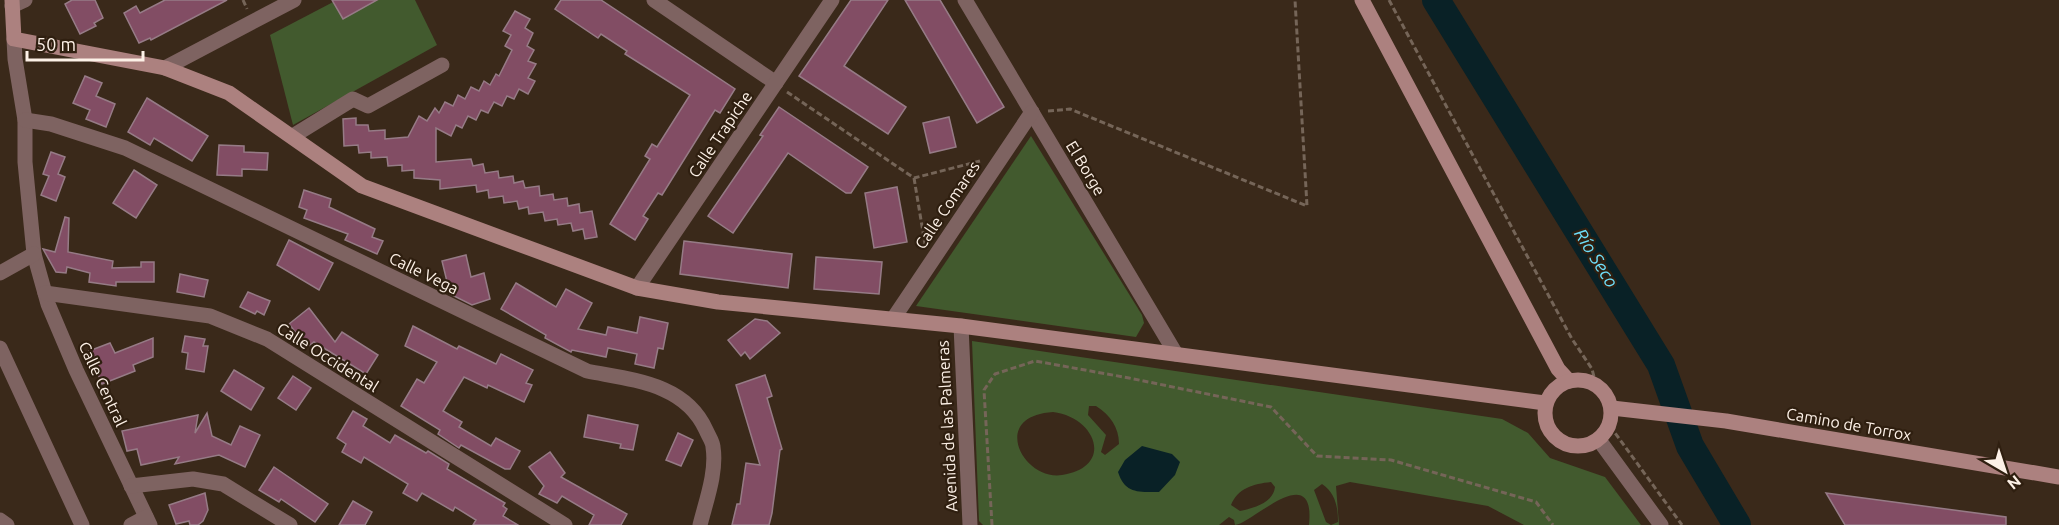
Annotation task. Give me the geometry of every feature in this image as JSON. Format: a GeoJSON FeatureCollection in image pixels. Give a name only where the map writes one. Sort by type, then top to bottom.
{"type":"FeatureCollection","features":[{"type":"Feature","properties":{"kind":"street"},"geometry":{"type":"LineString","coordinates":[[165,68],[294,0]]}},
{"type":"Feature","properties":{"kind":"street"},"geometry":{"type":"LineString","coordinates":[[654,0],[776,83]]}},
{"type":"Feature","properties":{"kind":"street","name":"Calle Trapiche"},"geometry":{"type":"LineString","coordinates":[[637,288],[832,0]]}},
{"type":"Feature","properties":{"kind":"street","name":"El Borge"},"geometry":{"type":"LineString","coordinates":[[965,0],[1176,354]]}},
{"type":"Feature","properties":{"kind":"street"},"geometry":{"type":"LineString","coordinates":[[1362,0],[1558,369],[1569,381]]}},
{"type":"Feature","properties":{"kind":"street"},"geometry":{"type":"LineString","coordinates":[[17,2],[14,39],[165,68],[229,93],[362,186],[637,288],[718,302],[961,326],[1545,403]]}},
{"type":"Feature","properties":{"kind":"street","name":"Calle Central"},"geometry":{"type":"LineString","coordinates":[[14,39],[25,120],[25,162],[34,254],[45,293],[76,370],[148,521]]}},
{"type":"Feature","properties":{"kind":"street"},"geometry":{"type":"LineString","coordinates":[[293,136],[353,99],[368,106],[442,65]]}},
{"type":"Feature","properties":{"kind":"street","name":"Calle Comares"},"geometry":{"type":"LineString","coordinates":[[893,319],[1032,112]]}},
{"type":"Feature","properties":{"kind":"street","name":"Calle Vega"},"geometry":{"type":"LineString","coordinates":[[25,120],[51,124],[125,148],[587,371],[651,384],[683,398],[702,420],[713,446],[711,478],[700,525]]}},
{"type":"Feature","properties":{"kind":"street"},"geometry":{"type":"LineString","coordinates":[[0,273],[34,254]]}},
{"type":"Feature","properties":{"kind":"street","name":"Calle Occidental"},"geometry":{"type":"LineString","coordinates":[[45,293],[210,316],[267,339],[565,525]]}},
{"type":"Feature","properties":{"kind":"street","name":"Avenida de las Palmeras"},"geometry":{"type":"LineString","coordinates":[[961,326],[970,525]]}},
{"type":"Feature","properties":{"kind":"street"},"geometry":{"type":"LineString","coordinates":[[0,348],[82,525]]}},
{"type":"Feature","properties":{"kind":"street"},"geometry":{"type":"LineString","coordinates":[[1581,379],[1596,385],[1606,395],[1612,408],[1610,426],[1599,440],[1583,447],[1566,445],[1552,436],[1544,420],[1545,403],[1552,391],[1569,381],[1581,379]]}},
{"type":"Feature","properties":{"kind":"street","name":"Camino de Torrox"},"geometry":{"type":"LineString","coordinates":[[1612,408],[1726,421],[2059,477]]}},
{"type":"Feature","properties":{"kind":"street"},"geometry":{"type":"LineString","coordinates":[[1599,440],[1661,525]]}},
{"type":"Feature","properties":{"kind":"street"},"geometry":{"type":"LineString","coordinates":[[131,486],[193,479],[223,483],[290,525]]}},
{"type":"Feature","properties":{"kind":"street"},"geometry":{"type":"LineString","coordinates":[[0,520],[7,525]]}},
{"type":"Feature","properties":{"kind":"street"},"geometry":{"type":"LineString","coordinates":[[131,525],[148,521]]}},
{"type":"Feature","properties":{"kind":"path"},"geometry":{"type":"LineString","coordinates":[[1032,112],[1070,109],[1307,206],[1295,0]]}},
{"type":"Feature","properties":{"kind":"path"},"geometry":{"type":"LineString","coordinates":[[1389,0],[1572,339],[1592,369],[1596,385]]}},
{"type":"Feature","properties":{"kind":"path"},"geometry":{"type":"LineString","coordinates":[[776,83],[914,178],[928,266]]}},
{"type":"Feature","properties":{"kind":"path"},"geometry":{"type":"LineString","coordinates":[[914,178],[1002,156]]}},
{"type":"Feature","properties":{"kind":"path"},"geometry":{"type":"LineString","coordinates":[[992,525],[984,390],[995,374],[1035,361],[1271,408],[1317,456],[1391,460],[1536,502],[1554,525]]}},
{"type":"Feature","properties":{"kind":"path"},"geometry":{"type":"LineString","coordinates":[[1610,426],[1682,525]]}},
{"type":"Feature","properties":{"kind":"green space"},"geometry":{"type":"Polygon","coordinates":[[[337,0],[415,0],[437,45],[293,125],[270,35],[337,0]]]}},
{"type":"Feature","properties":{"kind":"green space"},"geometry":{"type":"Polygon","coordinates":[[[1031,136],[1142,315],[1144,323],[1136,337],[916,306],[1031,136]]]}},
{"type":"Feature","properties":{"kind":"green space"},"geometry":{"type":"Polygon","coordinates":[[[972,341],[1502,419],[1528,433],[1550,458],[1605,477],[1641,525],[1524,525],[1488,506],[1350,482],[1336,486],[1339,525],[1331,525],[1309,525],[1308,505],[1302,496],[1293,495],[1235,525],[1234,520],[1229,517],[1219,525],[983,525],[979,521],[972,341]],[[1089,406],[1088,415],[1106,435],[1101,452],[1105,455],[1119,444],[1115,427],[1106,413],[1096,406],[1089,406]],[[1053,412],[1033,416],[1022,424],[1017,435],[1019,447],[1025,459],[1035,468],[1048,474],[1062,475],[1079,470],[1089,462],[1094,453],[1094,442],[1089,432],[1080,423],[1068,416],[1053,412]],[[1271,482],[1252,486],[1242,491],[1231,505],[1240,511],[1257,506],[1271,497],[1275,487],[1271,482]],[[1322,484],[1314,490],[1326,522],[1331,525],[1338,522],[1337,511],[1333,496],[1322,484]]]}},
{"type":"Feature","properties":{"kind":"water"},"geometry":{"type":"Polygon","coordinates":[[[1142,446],[1172,454],[1180,462],[1175,475],[1159,492],[1129,488],[1118,472],[1125,460],[1142,446]]]}},
{"type":"Feature","properties":{"kind":"building"},"geometry":{"type":"Polygon","coordinates":[[[72,0],[95,0],[103,18],[94,23],[96,26],[80,34],[65,4],[72,0]]]}},
{"type":"Feature","properties":{"kind":"building"},"geometry":{"type":"Polygon","coordinates":[[[165,0],[227,0],[151,40],[150,38],[139,43],[124,13],[136,6],[140,13],[165,0]]]}},
{"type":"Feature","properties":{"kind":"building"},"geometry":{"type":"Polygon","coordinates":[[[332,0],[377,0],[343,19],[332,0]]]}},
{"type":"Feature","properties":{"kind":"building"},"geometry":{"type":"Polygon","coordinates":[[[561,0],[601,0],[735,89],[720,113],[715,110],[662,195],[658,193],[643,216],[648,219],[635,240],[610,224],[650,159],[645,156],[652,144],[657,147],[690,95],[625,54],[627,51],[601,34],[598,38],[555,9],[561,0]]]}},
{"type":"Feature","properties":{"kind":"building"},"geometry":{"type":"Polygon","coordinates":[[[851,0],[888,0],[844,66],[906,107],[888,134],[799,76],[851,0]]]}},
{"type":"Feature","properties":{"kind":"building"},"geometry":{"type":"Polygon","coordinates":[[[905,0],[940,0],[1004,107],[977,123],[905,0]]]}},
{"type":"Feature","properties":{"kind":"building"},"geometry":{"type":"Polygon","coordinates":[[[515,11],[530,19],[525,28],[533,33],[527,46],[534,50],[528,61],[536,64],[528,78],[535,81],[528,94],[519,89],[514,99],[507,96],[502,106],[494,102],[488,113],[481,110],[476,120],[468,116],[462,128],[456,125],[451,136],[436,128],[436,162],[471,159],[473,166],[483,164],[485,173],[498,171],[499,178],[513,176],[514,183],[523,181],[525,188],[539,186],[540,196],[553,194],[554,200],[567,198],[568,206],[579,204],[580,213],[592,211],[597,237],[585,239],[583,229],[573,231],[571,223],[558,225],[557,219],[545,221],[543,212],[529,214],[528,207],[519,209],[517,201],[504,203],[503,196],[489,198],[488,190],[477,192],[476,185],[440,189],[440,180],[414,178],[414,170],[402,171],[402,165],[388,166],[387,157],[371,158],[371,152],[359,153],[358,145],[344,146],[343,119],[356,118],[356,125],[368,125],[369,131],[385,130],[385,139],[408,137],[419,116],[427,121],[435,108],[439,113],[445,102],[453,106],[458,95],[465,99],[471,87],[479,91],[484,81],[490,85],[496,74],[499,76],[512,50],[505,46],[511,35],[503,31],[515,11]]]}},
{"type":"Feature","properties":{"kind":"building"},"geometry":{"type":"Polygon","coordinates":[[[85,76],[102,83],[96,96],[115,104],[106,127],[86,119],[90,110],[73,103],[85,76]]]}},
{"type":"Feature","properties":{"kind":"building"},"geometry":{"type":"Polygon","coordinates":[[[147,98],[208,136],[192,161],[154,138],[150,145],[128,132],[147,98]]]}},
{"type":"Feature","properties":{"kind":"building"},"geometry":{"type":"Polygon","coordinates":[[[779,107],[868,167],[851,193],[846,193],[788,153],[733,233],[708,216],[763,136],[760,135],[779,107]]]}},
{"type":"Feature","properties":{"kind":"building"},"geometry":{"type":"Polygon","coordinates":[[[949,117],[956,147],[930,153],[923,123],[949,117]]]}},
{"type":"Feature","properties":{"kind":"building"},"geometry":{"type":"Polygon","coordinates":[[[219,145],[244,146],[244,152],[268,153],[267,170],[242,169],[242,176],[217,175],[219,145]]]}},
{"type":"Feature","properties":{"kind":"building"},"geometry":{"type":"Polygon","coordinates":[[[51,152],[65,157],[58,174],[65,177],[56,201],[41,195],[49,176],[43,174],[51,152]]]}},
{"type":"Feature","properties":{"kind":"building"},"geometry":{"type":"Polygon","coordinates":[[[134,170],[157,185],[136,218],[113,203],[134,170]]]}},
{"type":"Feature","properties":{"kind":"building"},"geometry":{"type":"Polygon","coordinates":[[[897,187],[907,242],[874,248],[865,193],[897,187]]]}},
{"type":"Feature","properties":{"kind":"building"},"geometry":{"type":"Polygon","coordinates":[[[304,190],[331,199],[329,207],[375,229],[372,237],[383,241],[377,254],[345,240],[348,234],[304,218],[307,210],[299,207],[304,190]]]}},
{"type":"Feature","properties":{"kind":"building"},"geometry":{"type":"Polygon","coordinates":[[[65,217],[69,218],[68,252],[113,261],[112,268],[141,267],[141,262],[154,262],[154,282],[116,282],[116,286],[89,282],[90,273],[67,267],[66,273],[56,272],[43,249],[55,252],[65,217]]]}},
{"type":"Feature","properties":{"kind":"building"},"geometry":{"type":"Polygon","coordinates":[[[289,240],[333,263],[319,290],[277,265],[289,240]]]}},
{"type":"Feature","properties":{"kind":"building"},"geometry":{"type":"Polygon","coordinates":[[[684,241],[792,254],[788,288],[680,274],[684,241]]]}},
{"type":"Feature","properties":{"kind":"building"},"geometry":{"type":"Polygon","coordinates":[[[466,255],[471,277],[484,273],[490,299],[472,305],[450,294],[442,261],[466,255]]]}},
{"type":"Feature","properties":{"kind":"building"},"geometry":{"type":"Polygon","coordinates":[[[816,257],[882,262],[879,294],[814,289],[816,257]]]}},
{"type":"Feature","properties":{"kind":"building"},"geometry":{"type":"Polygon","coordinates":[[[180,274],[208,280],[204,297],[177,292],[180,274]]]}},
{"type":"Feature","properties":{"kind":"building"},"geometry":{"type":"Polygon","coordinates":[[[516,283],[556,307],[566,289],[592,303],[578,329],[606,335],[608,327],[637,333],[640,317],[668,323],[663,349],[658,348],[654,368],[635,364],[637,354],[608,348],[606,357],[572,350],[571,352],[545,338],[546,335],[501,309],[516,283]]]}},
{"type":"Feature","properties":{"kind":"building"},"geometry":{"type":"Polygon","coordinates":[[[248,292],[270,301],[264,315],[257,311],[255,314],[240,307],[248,292]]]}},
{"type":"Feature","properties":{"kind":"building"},"geometry":{"type":"Polygon","coordinates":[[[309,308],[335,342],[342,332],[378,355],[366,374],[314,342],[307,347],[289,324],[309,308]]]}},
{"type":"Feature","properties":{"kind":"building"},"geometry":{"type":"Polygon","coordinates":[[[755,319],[767,321],[780,333],[750,359],[745,352],[741,356],[728,340],[755,319]]]}},
{"type":"Feature","properties":{"kind":"building"},"geometry":{"type":"Polygon","coordinates":[[[413,326],[457,349],[459,346],[496,364],[501,354],[533,370],[526,383],[532,385],[524,402],[488,385],[487,388],[464,377],[443,411],[462,422],[459,427],[491,446],[496,438],[520,451],[510,469],[505,469],[461,445],[459,448],[438,434],[440,430],[401,406],[417,379],[424,383],[437,362],[405,346],[413,326]]]}},
{"type":"Feature","properties":{"kind":"building"},"geometry":{"type":"Polygon","coordinates":[[[185,336],[205,339],[203,346],[208,346],[204,372],[186,369],[188,353],[182,352],[185,336]]]}},
{"type":"Feature","properties":{"kind":"building"},"geometry":{"type":"Polygon","coordinates":[[[153,338],[153,357],[133,365],[135,371],[102,384],[89,351],[110,343],[115,353],[153,338]]]}},
{"type":"Feature","properties":{"kind":"building"},"geometry":{"type":"Polygon","coordinates":[[[234,370],[264,388],[251,410],[221,391],[234,370]]]}},
{"type":"Feature","properties":{"kind":"building"},"geometry":{"type":"Polygon","coordinates":[[[765,375],[772,396],[767,398],[782,449],[780,450],[772,513],[769,525],[732,525],[737,504],[740,504],[746,463],[760,465],[736,385],[765,375]]]}},
{"type":"Feature","properties":{"kind":"building"},"geometry":{"type":"Polygon","coordinates":[[[293,376],[311,388],[296,410],[278,398],[293,376]]]}},
{"type":"Feature","properties":{"kind":"building"},"geometry":{"type":"Polygon","coordinates":[[[353,411],[367,419],[363,426],[390,443],[395,435],[449,464],[447,469],[505,503],[503,506],[507,509],[503,516],[518,525],[473,525],[476,520],[455,507],[453,511],[422,493],[417,501],[403,493],[408,484],[364,457],[361,463],[342,452],[346,444],[337,438],[353,411]]]}},
{"type":"Feature","properties":{"kind":"building"},"geometry":{"type":"Polygon","coordinates":[[[207,413],[212,436],[231,445],[240,426],[260,435],[245,467],[219,455],[175,464],[179,457],[141,465],[137,449],[127,451],[122,431],[198,415],[195,433],[207,413]]]}},
{"type":"Feature","properties":{"kind":"building"},"geometry":{"type":"Polygon","coordinates":[[[588,415],[638,425],[633,450],[620,448],[621,444],[584,437],[588,415]]]}},
{"type":"Feature","properties":{"kind":"building"},"geometry":{"type":"Polygon","coordinates":[[[678,433],[693,440],[681,466],[666,460],[678,433]]]}},
{"type":"Feature","properties":{"kind":"building"},"geometry":{"type":"Polygon","coordinates":[[[550,452],[565,473],[561,477],[627,514],[621,525],[589,525],[594,515],[562,496],[557,503],[539,494],[544,486],[529,467],[550,452]]]}},
{"type":"Feature","properties":{"kind":"building"},"geometry":{"type":"Polygon","coordinates":[[[274,467],[328,504],[315,522],[281,499],[279,502],[259,490],[274,467]]]}},
{"type":"Feature","properties":{"kind":"building"},"geometry":{"type":"Polygon","coordinates":[[[205,493],[208,510],[203,521],[198,525],[190,525],[189,521],[176,524],[169,505],[205,493]]]}},
{"type":"Feature","properties":{"kind":"building"},"geometry":{"type":"Polygon","coordinates":[[[1826,493],[2006,517],[2006,525],[1845,525],[1826,493]]]}},
{"type":"Feature","properties":{"kind":"building"},"geometry":{"type":"Polygon","coordinates":[[[353,501],[372,512],[365,525],[339,525],[353,501]]]}},
{"type":"Feature","properties":{"kind":"waterway","name":"Río Seco"},"geometry":{"type":"LineString","coordinates":[[1436,0],[1661,365],[1690,446],[1737,525]]}}]}
